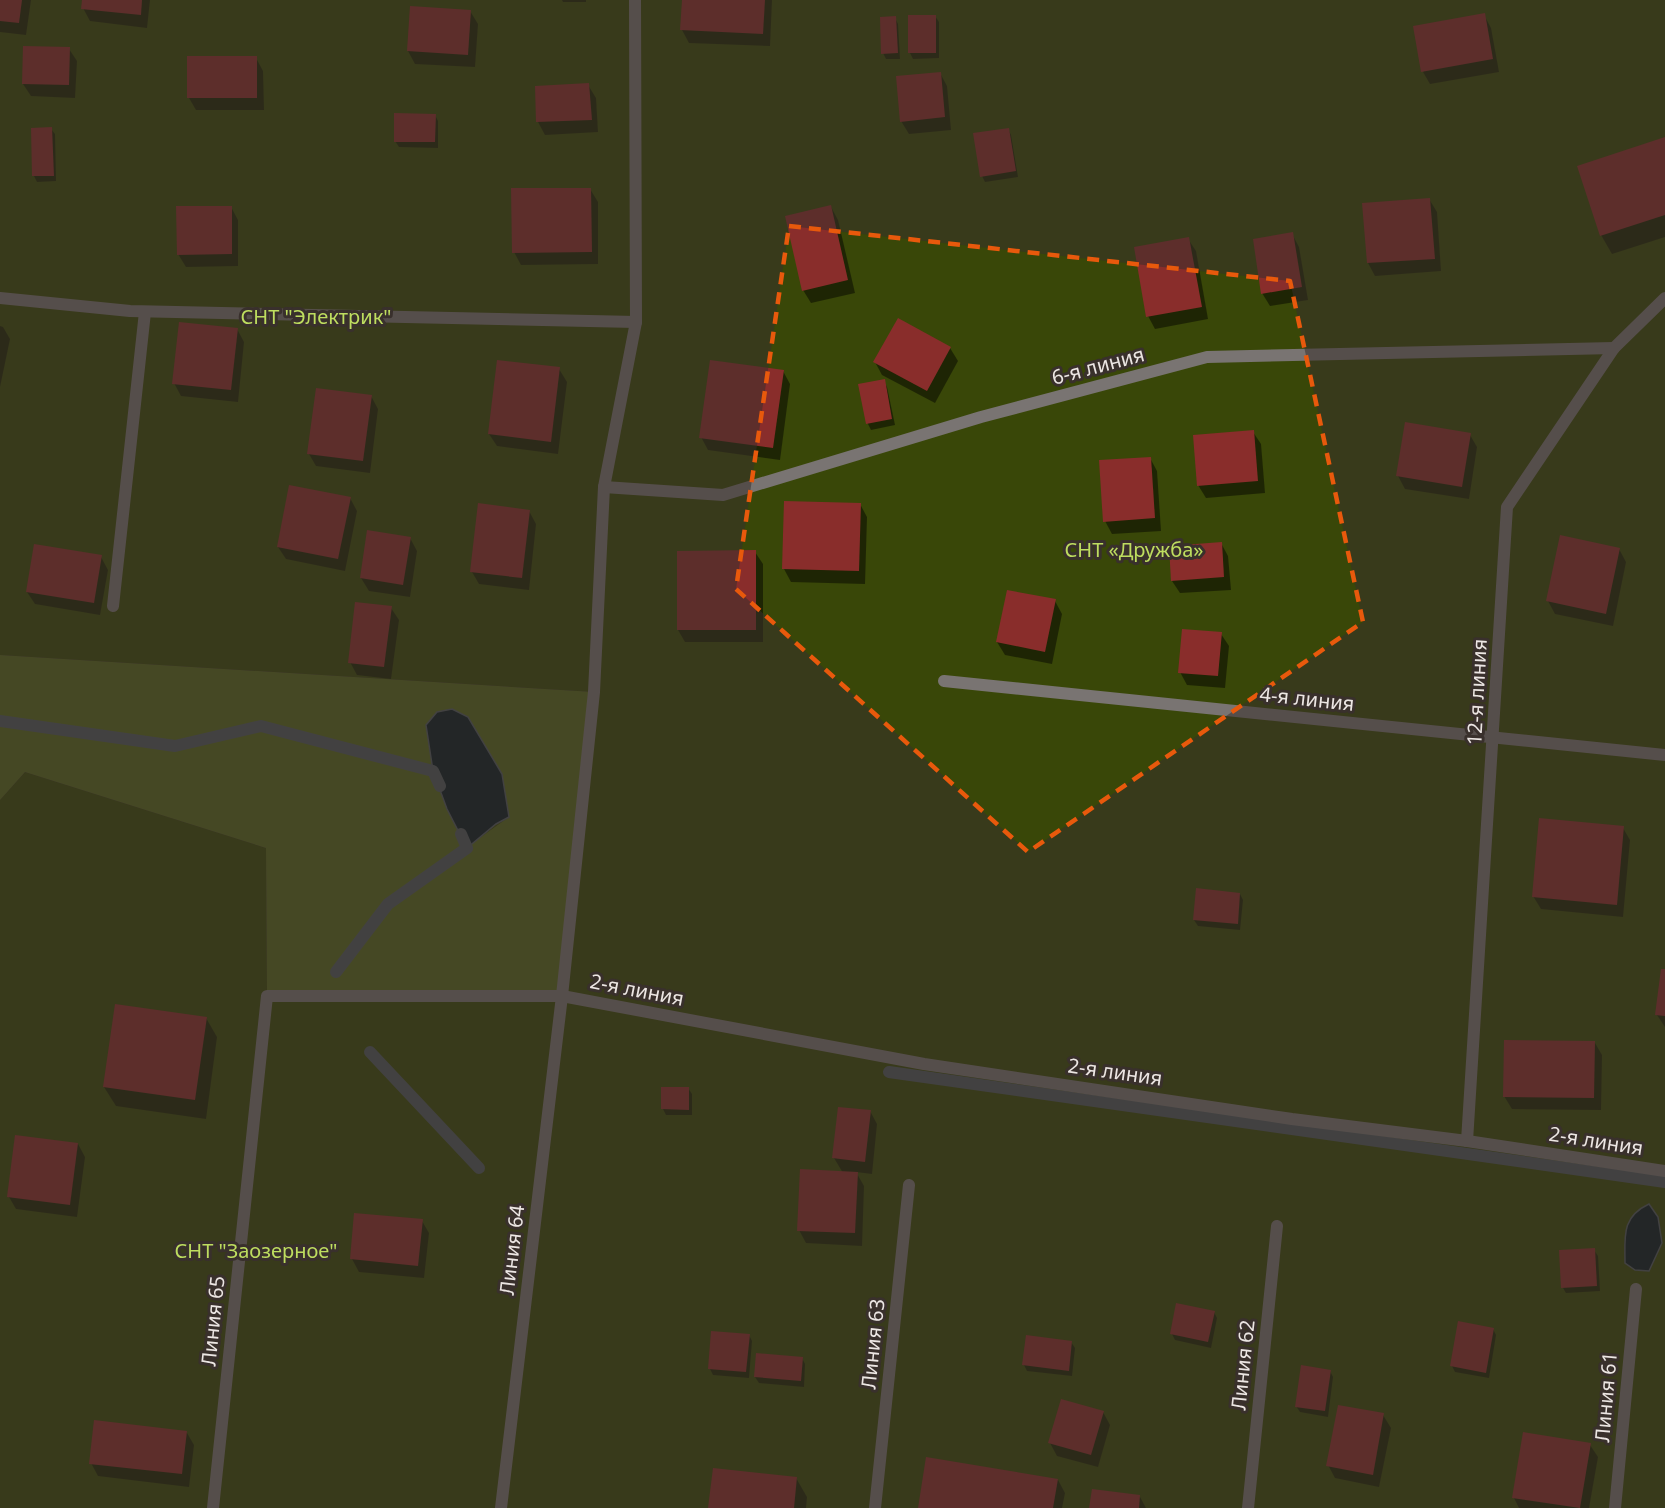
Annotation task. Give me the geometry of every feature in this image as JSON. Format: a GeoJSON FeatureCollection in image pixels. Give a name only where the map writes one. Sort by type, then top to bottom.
{"type":"FeatureCollection","features":[{"type":"Feature","properties":{"kind":"street","name":"Линия 64"},"geometry":{"type":"LineString","coordinates":[[501,1508],[562,996],[594,692],[604,487],[636,322],[635,0]]}},
{"type":"Feature","properties":{"kind":"street"},"geometry":{"type":"LineString","coordinates":[[0,298],[145,312],[636,322]]}},
{"type":"Feature","properties":{"kind":"street","name":"12-я линия"},"geometry":{"type":"LineString","coordinates":[[1467,1141],[1507,507],[1614,348],[1665,298]]}},
{"type":"Feature","properties":{"kind":"street"},"geometry":{"type":"LineString","coordinates":[[113,606],[145,312]]}},
{"type":"Feature","properties":{"kind":"street","name":"6-я линия"},"geometry":{"type":"LineString","coordinates":[[604,487],[723,495],[981,417],[1207,357],[1614,348]]}},
{"type":"Feature","properties":{"kind":"street","name":"4-я линия"},"geometry":{"type":"LineString","coordinates":[[944,681],[1665,755]]}},
{"type":"Feature","properties":{"kind":"street","name":"2-я линия"},"geometry":{"type":"LineString","coordinates":[[267,996],[562,996],[924,1064],[1292,1119],[1467,1141],[1665,1171]]}},
{"type":"Feature","properties":{"kind":"street","name":"Линия 65"},"geometry":{"type":"LineString","coordinates":[[213,1508],[267,996]]}},
{"type":"Feature","properties":{"kind":"street","name":"Линия 63"},"geometry":{"type":"LineString","coordinates":[[875,1508],[909,1185]]}},
{"type":"Feature","properties":{"kind":"street","name":"Линия 62"},"geometry":{"type":"LineString","coordinates":[[1248,1508],[1276,1226]]}},
{"type":"Feature","properties":{"kind":"street","name":"Линия 61"},"geometry":{"type":"LineString","coordinates":[[1615,1508],[1636,1289]]}},
{"type":"Feature","properties":{"kind":"highlighted area"},"geometry":{"type":"Polygon","coordinates":[[[789,226],[1290,281],[1363,622],[1028,852],[736,589],[789,226]]]}},
{"type":"Feature","properties":{"kind":"green space"},"geometry":{"type":"Polygon","coordinates":[[[0,0],[1665,0],[1665,1508],[0,1508],[0,800],[25,772],[266,848],[267,995],[594,692],[0,655],[0,0]]]}},
{"type":"Feature","properties":{"kind":"green space"},"geometry":{"type":"Polygon","coordinates":[[[0,655],[594,692],[562,996],[267,996],[266,848],[25,772],[0,800],[0,655]],[[426,725],[433,771],[447,809],[467,847],[509,817],[426,725]]]}},
{"type":"Feature","properties":{"kind":"water"},"geometry":{"type":"Polygon","coordinates":[[[452,709],[468,717],[502,774],[509,817],[496,824],[467,848],[447,809],[433,771],[426,725],[437,712],[452,709]]]}},
{"type":"Feature","properties":{"kind":"water"},"geometry":{"type":"Polygon","coordinates":[[[1649,1204],[1658,1217],[1662,1243],[1649,1271],[1635,1270],[1625,1263],[1626,1229],[1633,1215],[1649,1204]]]}},
{"type":"Feature","properties":{"kind":"building"},"geometry":{"type":"Polygon","coordinates":[[[0,0],[22,0],[19,23],[0,21],[0,0]]]}},
{"type":"Feature","properties":{"kind":"building"},"geometry":{"type":"Polygon","coordinates":[[[82,0],[142,0],[141,15],[81,9],[82,0]]]}},
{"type":"Feature","properties":{"kind":"building"},"geometry":{"type":"Polygon","coordinates":[[[682,0],[765,0],[763,34],[680,30],[682,0]]]}},
{"type":"Feature","properties":{"kind":"building"},"geometry":{"type":"Polygon","coordinates":[[[410,6],[471,10],[468,55],[407,51],[410,6]]]}},
{"type":"Feature","properties":{"kind":"building"},"geometry":{"type":"Polygon","coordinates":[[[1485,13],[1493,59],[1421,72],[1413,26],[1485,13]]]}},
{"type":"Feature","properties":{"kind":"building"},"geometry":{"type":"Polygon","coordinates":[[[908,15],[936,15],[936,53],[908,53],[908,15]]]}},
{"type":"Feature","properties":{"kind":"building"},"geometry":{"type":"Polygon","coordinates":[[[896,16],[898,53],[881,54],[880,17],[896,16]]]}},
{"type":"Feature","properties":{"kind":"building"},"geometry":{"type":"Polygon","coordinates":[[[23,46],[70,47],[69,85],[22,84],[23,46]]]}},
{"type":"Feature","properties":{"kind":"building"},"geometry":{"type":"Polygon","coordinates":[[[187,56],[257,56],[257,98],[187,98],[187,56]]]}},
{"type":"Feature","properties":{"kind":"building"},"geometry":{"type":"Polygon","coordinates":[[[941,72],[945,117],[900,122],[896,76],[941,72]]]}},
{"type":"Feature","properties":{"kind":"building"},"geometry":{"type":"Polygon","coordinates":[[[589,83],[592,120],[536,122],[535,86],[589,83]]]}},
{"type":"Feature","properties":{"kind":"building"},"geometry":{"type":"Polygon","coordinates":[[[394,113],[436,114],[435,142],[394,142],[394,113]]]}},
{"type":"Feature","properties":{"kind":"building"},"geometry":{"type":"Polygon","coordinates":[[[52,127],[54,176],[32,176],[31,128],[52,127]]]}},
{"type":"Feature","properties":{"kind":"building"},"geometry":{"type":"Polygon","coordinates":[[[1009,128],[1016,171],[980,177],[973,133],[1009,128]]]}},
{"type":"Feature","properties":{"kind":"building"},"geometry":{"type":"Polygon","coordinates":[[[1665,137],[1665,215],[1600,236],[1577,166],[1665,137]]]}},
{"type":"Feature","properties":{"kind":"building"},"geometry":{"type":"Polygon","coordinates":[[[511,188],[591,188],[592,252],[512,253],[511,188]]]}},
{"type":"Feature","properties":{"kind":"building"},"geometry":{"type":"Polygon","coordinates":[[[1430,198],[1435,259],[1367,263],[1362,203],[1430,198]]]}},
{"type":"Feature","properties":{"kind":"building"},"geometry":{"type":"Polygon","coordinates":[[[831,205],[848,280],[802,291],[785,216],[831,205]]]}},
{"type":"Feature","properties":{"kind":"building"},"geometry":{"type":"Polygon","coordinates":[[[176,206],[232,206],[232,254],[177,255],[176,206]]]}},
{"type":"Feature","properties":{"kind":"building"},"geometry":{"type":"Polygon","coordinates":[[[1293,232],[1302,287],[1261,294],[1253,239],[1293,232]]]}},
{"type":"Feature","properties":{"kind":"building"},"geometry":{"type":"Polygon","coordinates":[[[1189,237],[1202,307],[1146,317],[1134,247],[1189,237]]]}},
{"type":"Feature","properties":{"kind":"building"},"geometry":{"type":"Polygon","coordinates":[[[898,318],[951,347],[927,391],[873,362],[898,318]]]}},
{"type":"Feature","properties":{"kind":"building"},"geometry":{"type":"Polygon","coordinates":[[[179,322],[238,328],[231,390],[172,384],[179,322]]]}},
{"type":"Feature","properties":{"kind":"building"},"geometry":{"type":"Polygon","coordinates":[[[497,360],[560,367],[551,442],[488,434],[497,360]]]}},
{"type":"Feature","properties":{"kind":"building"},"geometry":{"type":"Polygon","coordinates":[[[710,360],[784,370],[773,448],[699,438],[710,360]]]}},
{"type":"Feature","properties":{"kind":"building"},"geometry":{"type":"Polygon","coordinates":[[[885,379],[892,419],[866,424],[858,384],[885,379]]]}},
{"type":"Feature","properties":{"kind":"building"},"geometry":{"type":"Polygon","coordinates":[[[316,388],[372,395],[363,461],[307,454],[316,388]]]}},
{"type":"Feature","properties":{"kind":"building"},"geometry":{"type":"Polygon","coordinates":[[[1405,422],[1471,433],[1462,487],[1396,476],[1405,422]]]}},
{"type":"Feature","properties":{"kind":"building"},"geometry":{"type":"Polygon","coordinates":[[[1254,430],[1258,481],[1197,486],[1193,435],[1254,430]]]}},
{"type":"Feature","properties":{"kind":"building"},"geometry":{"type":"Polygon","coordinates":[[[1151,457],[1155,518],[1103,522],[1099,460],[1151,457]]]}},
{"type":"Feature","properties":{"kind":"building"},"geometry":{"type":"Polygon","coordinates":[[[289,485],[351,497],[338,559],[277,547],[289,485]]]}},
{"type":"Feature","properties":{"kind":"building"},"geometry":{"type":"Polygon","coordinates":[[[784,501],[861,503],[859,571],[782,569],[784,501]]]}},
{"type":"Feature","properties":{"kind":"building"},"geometry":{"type":"Polygon","coordinates":[[[478,503],[530,510],[522,578],[470,572],[478,503]]]}},
{"type":"Feature","properties":{"kind":"building"},"geometry":{"type":"Polygon","coordinates":[[[367,530],[411,537],[403,585],[360,578],[367,530]]]}},
{"type":"Feature","properties":{"kind":"building"},"geometry":{"type":"Polygon","coordinates":[[[1560,535],[1620,548],[1606,614],[1546,601],[1560,535]]]}},
{"type":"Feature","properties":{"kind":"building"},"geometry":{"type":"Polygon","coordinates":[[[1222,542],[1224,577],[1171,581],[1169,546],[1222,542]]]}},
{"type":"Feature","properties":{"kind":"building"},"geometry":{"type":"Polygon","coordinates":[[[34,544],[102,555],[94,603],[26,592],[34,544]]]}},
{"type":"Feature","properties":{"kind":"building"},"geometry":{"type":"Polygon","coordinates":[[[756,550],[756,630],[677,630],[677,551],[756,550]]]}},
{"type":"Feature","properties":{"kind":"building"},"geometry":{"type":"Polygon","coordinates":[[[1007,590],[1056,599],[1045,652],[996,642],[1007,590]]]}},
{"type":"Feature","properties":{"kind":"building"},"geometry":{"type":"Polygon","coordinates":[[[355,602],[392,606],[384,667],[348,663],[355,602]]]}},
{"type":"Feature","properties":{"kind":"building"},"geometry":{"type":"Polygon","coordinates":[[[1182,629],[1222,632],[1218,676],[1178,673],[1182,629]]]}},
{"type":"Feature","properties":{"kind":"building"},"geometry":{"type":"Polygon","coordinates":[[[1539,818],[1624,826],[1617,905],[1532,897],[1539,818]]]}},
{"type":"Feature","properties":{"kind":"building"},"geometry":{"type":"Polygon","coordinates":[[[1196,888],[1240,893],[1238,924],[1193,920],[1196,888]]]}},
{"type":"Feature","properties":{"kind":"building"},"geometry":{"type":"Polygon","coordinates":[[[1661,969],[1665,969],[1665,1016],[1655,1015],[1661,969]]]}},
{"type":"Feature","properties":{"kind":"building"},"geometry":{"type":"Polygon","coordinates":[[[115,1004],[207,1017],[195,1100],[103,1087],[115,1004]]]}},
{"type":"Feature","properties":{"kind":"building"},"geometry":{"type":"Polygon","coordinates":[[[1504,1040],[1595,1041],[1594,1098],[1503,1097],[1504,1040]]]}},
{"type":"Feature","properties":{"kind":"building"},"geometry":{"type":"Polygon","coordinates":[[[661,1087],[689,1087],[689,1110],[661,1109],[661,1087]]]}},
{"type":"Feature","properties":{"kind":"building"},"geometry":{"type":"Polygon","coordinates":[[[838,1107],[871,1110],[865,1162],[832,1158],[838,1107]]]}},
{"type":"Feature","properties":{"kind":"building"},"geometry":{"type":"Polygon","coordinates":[[[15,1135],[78,1143],[70,1205],[7,1197],[15,1135]]]}},
{"type":"Feature","properties":{"kind":"building"},"geometry":{"type":"Polygon","coordinates":[[[800,1169],[858,1172],[855,1233],[797,1231],[800,1169]]]}},
{"type":"Feature","properties":{"kind":"building"},"geometry":{"type":"Polygon","coordinates":[[[354,1213],[423,1219],[418,1266],[350,1259],[354,1213]]]}},
{"type":"Feature","properties":{"kind":"building"},"geometry":{"type":"Polygon","coordinates":[[[1595,1248],[1597,1286],[1561,1288],[1559,1250],[1595,1248]]]}},
{"type":"Feature","properties":{"kind":"building"},"geometry":{"type":"Polygon","coordinates":[[[1176,1303],[1215,1311],[1208,1342],[1170,1334],[1176,1303]]]}},
{"type":"Feature","properties":{"kind":"building"},"geometry":{"type":"Polygon","coordinates":[[[1458,1321],[1494,1328],[1486,1373],[1450,1366],[1458,1321]]]}},
{"type":"Feature","properties":{"kind":"building"},"geometry":{"type":"Polygon","coordinates":[[[711,1331],[750,1334],[746,1372],[708,1369],[711,1331]]]}},
{"type":"Feature","properties":{"kind":"building"},"geometry":{"type":"Polygon","coordinates":[[[1026,1335],[1072,1341],[1069,1371],[1022,1365],[1026,1335]]]}},
{"type":"Feature","properties":{"kind":"building"},"geometry":{"type":"Polygon","coordinates":[[[756,1353],[803,1357],[801,1381],[754,1377],[756,1353]]]}},
{"type":"Feature","properties":{"kind":"building"},"geometry":{"type":"Polygon","coordinates":[[[1301,1365],[1331,1370],[1325,1411],[1295,1407],[1301,1365]]]}},
{"type":"Feature","properties":{"kind":"building"},"geometry":{"type":"Polygon","coordinates":[[[1061,1399],[1104,1411],[1091,1455],[1048,1443],[1061,1399]]]}},
{"type":"Feature","properties":{"kind":"building"},"geometry":{"type":"Polygon","coordinates":[[[1338,1405],[1384,1413],[1373,1475],[1326,1466],[1338,1405]]]}},
{"type":"Feature","properties":{"kind":"building"},"geometry":{"type":"Polygon","coordinates":[[[94,1420],[187,1431],[182,1474],[89,1464],[94,1420]]]}},
{"type":"Feature","properties":{"kind":"building"},"geometry":{"type":"Polygon","coordinates":[[[1523,1432],[1591,1443],[1580,1508],[1512,1498],[1523,1432]]]}},
{"type":"Feature","properties":{"kind":"building"},"geometry":{"type":"Polygon","coordinates":[[[926,1457],[1058,1479],[1053,1508],[918,1508],[926,1457]]]}},
{"type":"Feature","properties":{"kind":"building"},"geometry":{"type":"Polygon","coordinates":[[[713,1468],[797,1477],[794,1508],[708,1508],[713,1468]]]}},
{"type":"Feature","properties":{"kind":"building"},"geometry":{"type":"Polygon","coordinates":[[[1092,1489],[1140,1495],[1139,1508],[1089,1508],[1092,1489]]]}},
{"type":"Feature","properties":{"kind":"waterway"},"geometry":{"type":"LineString","coordinates":[[0,721],[175,746],[261,726],[433,771],[440,786]]}},
{"type":"Feature","properties":{"kind":"waterway"},"geometry":{"type":"LineString","coordinates":[[336,972],[388,904],[467,848],[461,834]]}},
{"type":"Feature","properties":{"kind":"waterway"},"geometry":{"type":"LineString","coordinates":[[370,1052],[479,1168]]}},
{"type":"Feature","properties":{"kind":"waterway"},"geometry":{"type":"LineString","coordinates":[[889,1072],[1665,1182]]}},
{"type":"Feature","properties":{"kind":"park label","name":"СНТ \"Электрик\""},"geometry":{"type":"Point","coordinates":[316,317]}},
{"type":"Feature","properties":{"kind":"park label","name":"СНТ «Дружба»"},"geometry":{"type":"Point","coordinates":[1134,550]}},
{"type":"Feature","properties":{"kind":"park label","name":"СНТ \"Заозерное\""},"geometry":{"type":"Point","coordinates":[256,1251]}}]}
